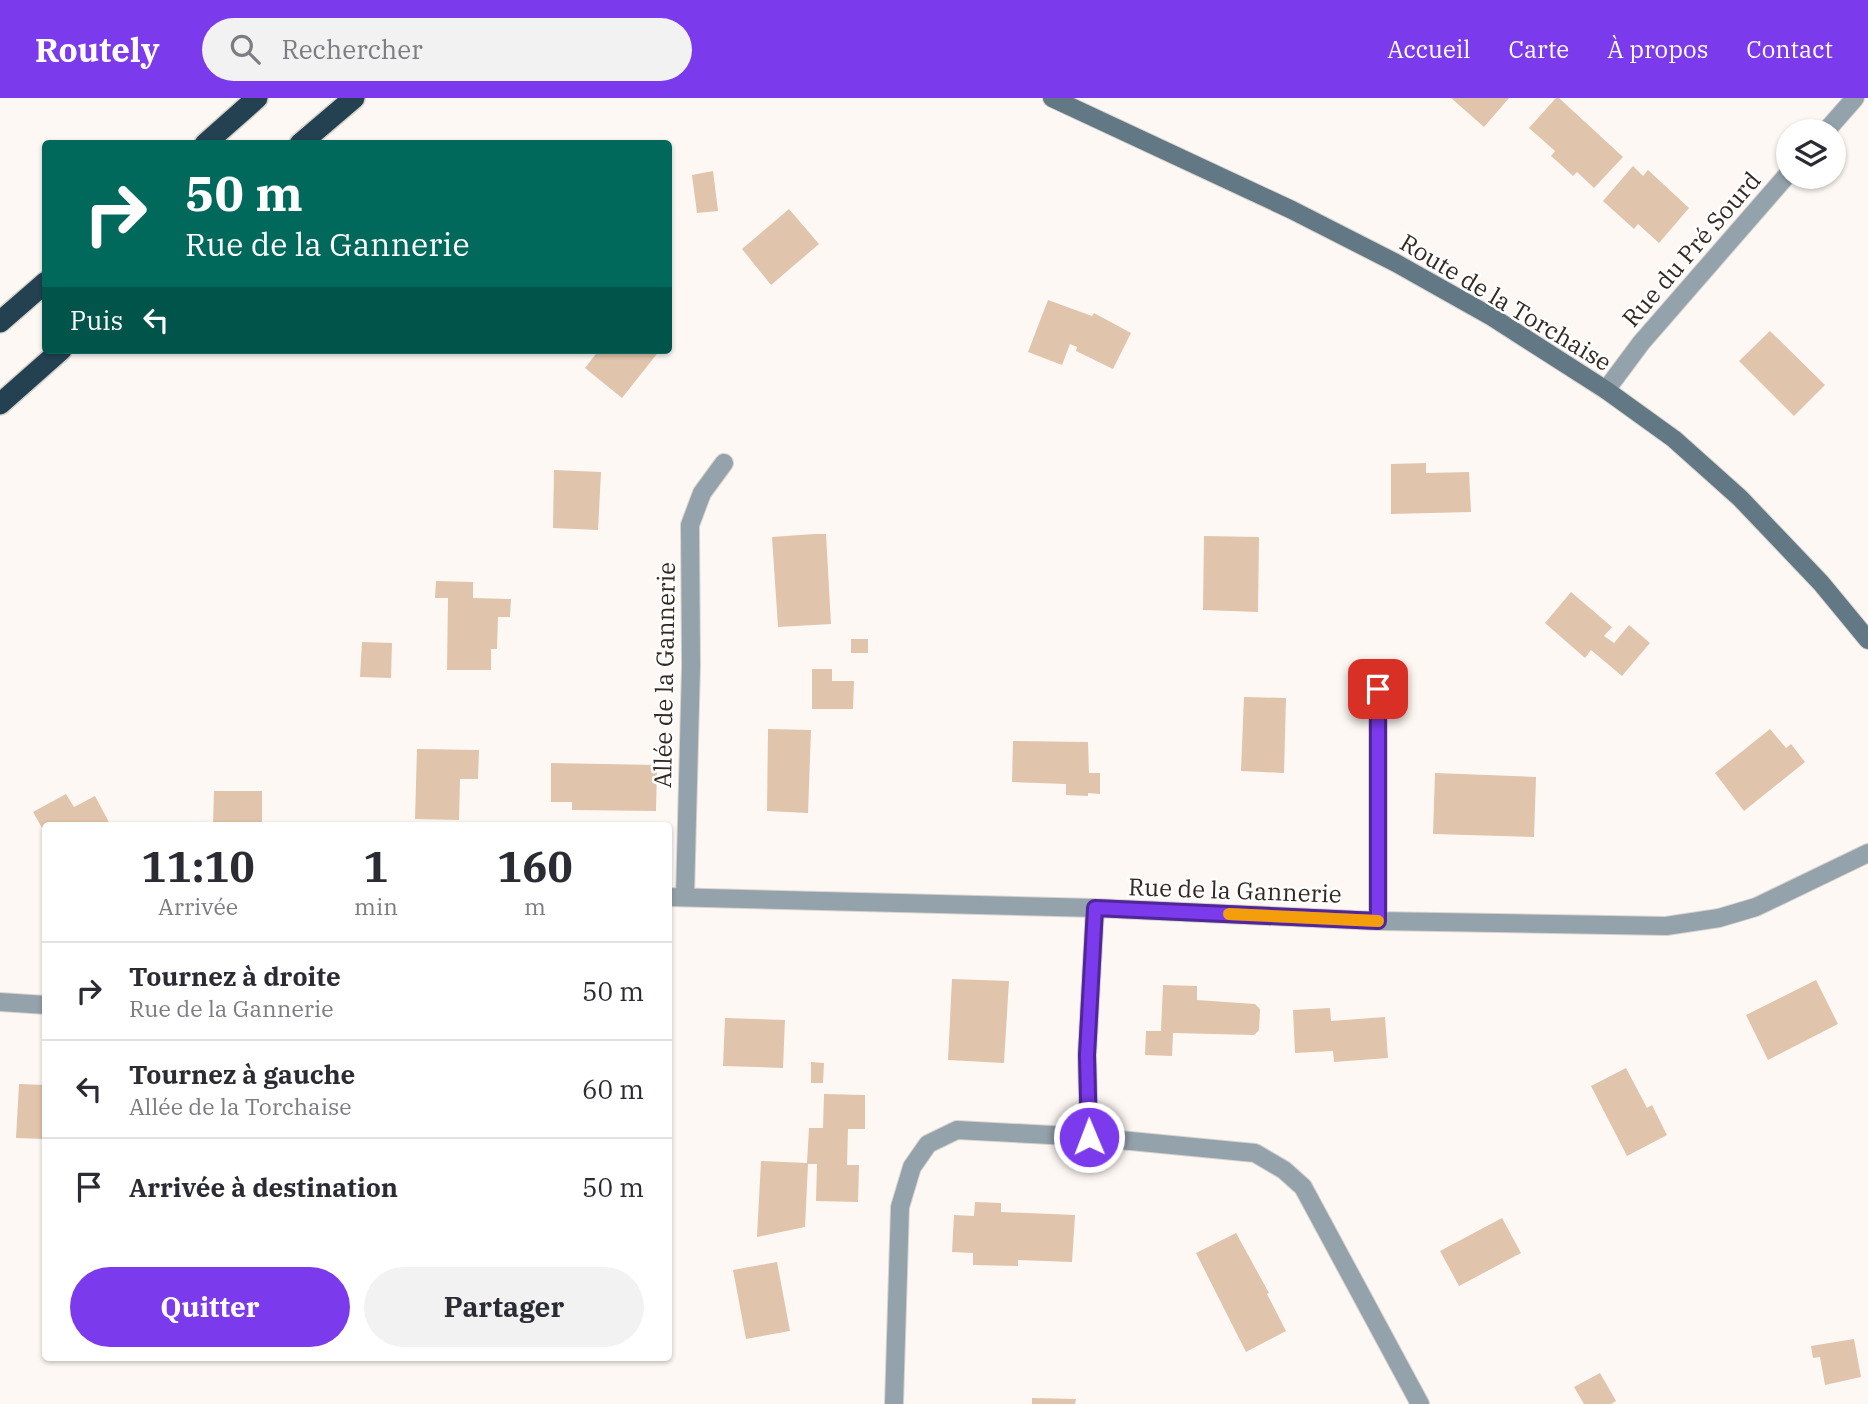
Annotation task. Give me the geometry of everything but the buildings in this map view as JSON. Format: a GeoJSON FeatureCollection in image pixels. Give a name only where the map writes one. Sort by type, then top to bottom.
{"type":"FeatureCollection","features":[{"type":"Feature","properties":{"kind":"highway"},"geometry":{"type":"LineString","coordinates":[[210,140],[257,98]]}},
{"type":"Feature","properties":{"kind":"highway"},"geometry":{"type":"LineString","coordinates":[[305,140],[354,98]]}},
{"type":"Feature","properties":{"kind":"highway"},"geometry":{"type":"LineString","coordinates":[[0,322],[42,285]]}},
{"type":"Feature","properties":{"kind":"highway"},"geometry":{"type":"LineString","coordinates":[[0,404],[56,354]]}},
{"type":"Feature","properties":{"kind":"main road","name":"Route de la Torchaise"},"geometry":{"type":"LineString","coordinates":[[1052,98],[1292,210],[1396,262],[1492,317],[1606,390],[1674,439],[1740,498],[1821,583],[1868,640]]}},
{"type":"Feature","properties":{"kind":"street"},"geometry":{"type":"LineString","coordinates":[[1837,119],[1856,98]]}},
{"type":"Feature","properties":{"kind":"street","name":"Rue du Pré Sourd"},"geometry":{"type":"LineString","coordinates":[[1606,390],[1641,343],[1776,188]]}},
{"type":"Feature","properties":{"kind":"street","name":"Allée de la Gannerie"},"geometry":{"type":"LineString","coordinates":[[677,896],[691,666],[690,525],[702,493],[724,463]]}},
{"type":"Feature","properties":{"kind":"street"},"geometry":{"type":"LineString","coordinates":[[1378,689],[1378,921]]}},
{"type":"Feature","properties":{"kind":"street","name":"Rue de la Gannerie"},"geometry":{"type":"LineString","coordinates":[[677,896],[1095,908],[1378,921],[1666,926],[1719,918],[1756,907],[1868,853]]}},
{"type":"Feature","properties":{"kind":"street"},"geometry":{"type":"LineString","coordinates":[[1089,1137],[1087,1055],[1095,908]]}},
{"type":"Feature","properties":{"kind":"street"},"geometry":{"type":"LineString","coordinates":[[0,1002],[42,1004]]}},
{"type":"Feature","properties":{"kind":"street"},"geometry":{"type":"LineString","coordinates":[[894,1404],[900,1207],[912,1167],[929,1144],[957,1130],[1089,1137],[1255,1153],[1284,1170],[1303,1187],[1420,1404]]}},
{"type":"Feature","properties":{"kind":"slow traffic"},"geometry":{"type":"LineString","coordinates":[[1229,914],[1378,921]]}},
{"type":"Feature","properties":{"kind":"route"},"geometry":{"type":"LineString","coordinates":[[1089,1137],[1087,1055],[1095,908],[1378,921],[1378,689]]}}]}
